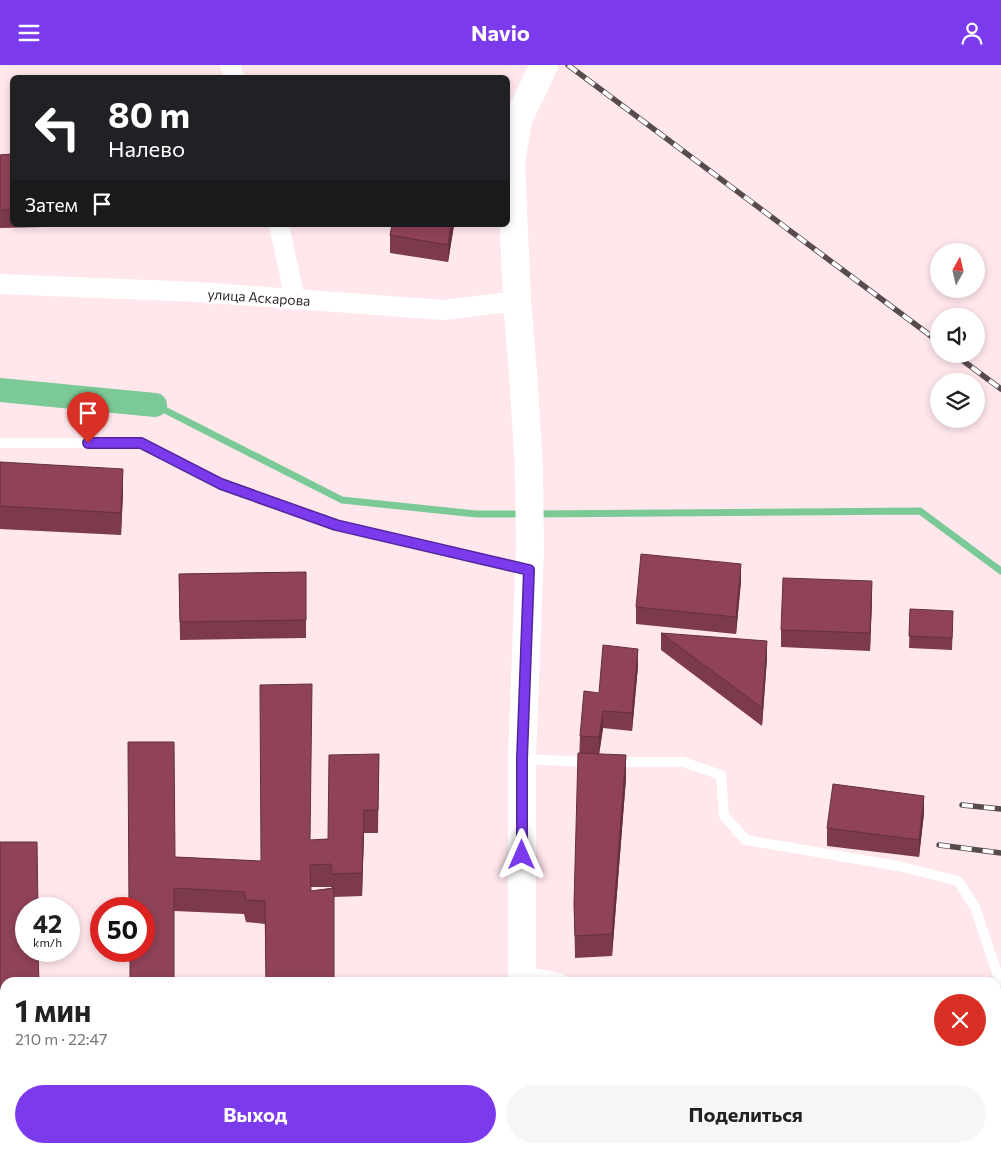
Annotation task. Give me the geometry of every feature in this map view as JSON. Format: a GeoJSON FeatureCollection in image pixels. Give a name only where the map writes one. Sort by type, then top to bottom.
{"type":"FeatureCollection","features":[{"type":"Feature","properties":{"kind":"main road"},"geometry":{"type":"LineString","coordinates":[[522,977],[522,759],[529,560],[529,469],[517,301],[510,162],[518,120],[544,65]]}},
{"type":"Feature","properties":{"kind":"street"},"geometry":{"type":"LineString","coordinates":[[279,227],[295,300]]}},
{"type":"Feature","properties":{"kind":"street","name":"улица Аскарова"},"geometry":{"type":"LineString","coordinates":[[0,284],[198,293],[444,311],[517,301]]}},
{"type":"Feature","properties":{"kind":"lane"},"geometry":{"type":"LineString","coordinates":[[0,443],[141,443],[221,484],[336,525],[529,560]]}},
{"type":"Feature","properties":{"kind":"lane"},"geometry":{"type":"LineString","coordinates":[[522,759],[601,762],[683,762],[721,775],[724,816],[746,840],[898,867],[958,881],[974,907],[998,977]]}},
{"type":"Feature","properties":{"kind":"building"},"geometry":{"type":"Polygon","coordinates":[[[10,154],[10,210],[0,210],[0,155],[10,154]]]}},
{"type":"Feature","properties":{"kind":"building"},"geometry":{"type":"Polygon","coordinates":[[[392,227],[451,227],[448,245],[390,235],[392,227]]]}},
{"type":"Feature","properties":{"kind":"building"},"geometry":{"type":"Polygon","coordinates":[[[0,462],[123,469],[121,513],[0,506],[0,462]]]}},
{"type":"Feature","properties":{"kind":"building"},"geometry":{"type":"Polygon","coordinates":[[[641,554],[741,564],[736,617],[636,607],[641,554]]]}},
{"type":"Feature","properties":{"kind":"building"},"geometry":{"type":"Polygon","coordinates":[[[306,572],[306,620],[180,622],[179,574],[306,572]]]}},
{"type":"Feature","properties":{"kind":"building"},"geometry":{"type":"Polygon","coordinates":[[[783,578],[872,581],[870,633],[781,630],[783,578]]]}},
{"type":"Feature","properties":{"kind":"building"},"geometry":{"type":"Polygon","coordinates":[[[910,609],[953,611],[952,638],[909,636],[910,609]]]}},
{"type":"Feature","properties":{"kind":"building"},"geometry":{"type":"Polygon","coordinates":[[[661,633],[767,641],[762,708],[661,633]]]}},
{"type":"Feature","properties":{"kind":"building"},"geometry":{"type":"Polygon","coordinates":[[[603,645],[638,649],[632,713],[603,711],[599,737],[580,736],[584,691],[599,693],[603,645]]]}},
{"type":"Feature","properties":{"kind":"building"},"geometry":{"type":"Polygon","coordinates":[[[312,684],[310,840],[328,839],[329,755],[379,754],[378,810],[364,810],[362,873],[332,874],[331,864],[310,865],[311,891],[334,888],[334,977],[266,977],[265,901],[246,900],[244,892],[174,888],[174,977],[130,977],[130,962],[155,962],[155,897],[129,897],[128,742],[174,742],[175,857],[261,861],[260,685],[312,684]]]}},
{"type":"Feature","properties":{"kind":"building"},"geometry":{"type":"Polygon","coordinates":[[[578,753],[626,755],[612,934],[575,936],[574,904],[578,753]]]}},
{"type":"Feature","properties":{"kind":"building"},"geometry":{"type":"Polygon","coordinates":[[[833,784],[924,796],[919,840],[827,828],[833,784]]]}},
{"type":"Feature","properties":{"kind":"building"},"geometry":{"type":"Polygon","coordinates":[[[0,842],[37,842],[38,897],[15,897],[15,962],[38,962],[39,977],[0,977],[0,842]]]}},
{"type":"Feature","properties":{"kind":"waterway"},"geometry":{"type":"LineString","coordinates":[[0,390],[155,405]]}},
{"type":"Feature","properties":{"kind":"waterway"},"geometry":{"type":"LineString","coordinates":[[155,405],[342,500],[476,514],[523,514]]}},
{"type":"Feature","properties":{"kind":"waterway"},"geometry":{"type":"LineString","coordinates":[[534,514],[920,511],[1001,571]]}},
{"type":"Feature","properties":{"kind":"railway"},"geometry":{"type":"LineString","coordinates":[[568,65],[930,335]]}},
{"type":"Feature","properties":{"kind":"railway"},"geometry":{"type":"LineString","coordinates":[[966,363],[1001,389]]}},
{"type":"Feature","properties":{"kind":"railway"},"geometry":{"type":"LineString","coordinates":[[962,805],[1001,809]]}},
{"type":"Feature","properties":{"kind":"railway"},"geometry":{"type":"LineString","coordinates":[[939,845],[1001,853]]}},
{"type":"Feature","properties":{"kind":"route"},"geometry":{"type":"LineString","coordinates":[[88,443],[141,443],[221,484],[336,525],[529,570],[522,759],[522,855]]}}]}
